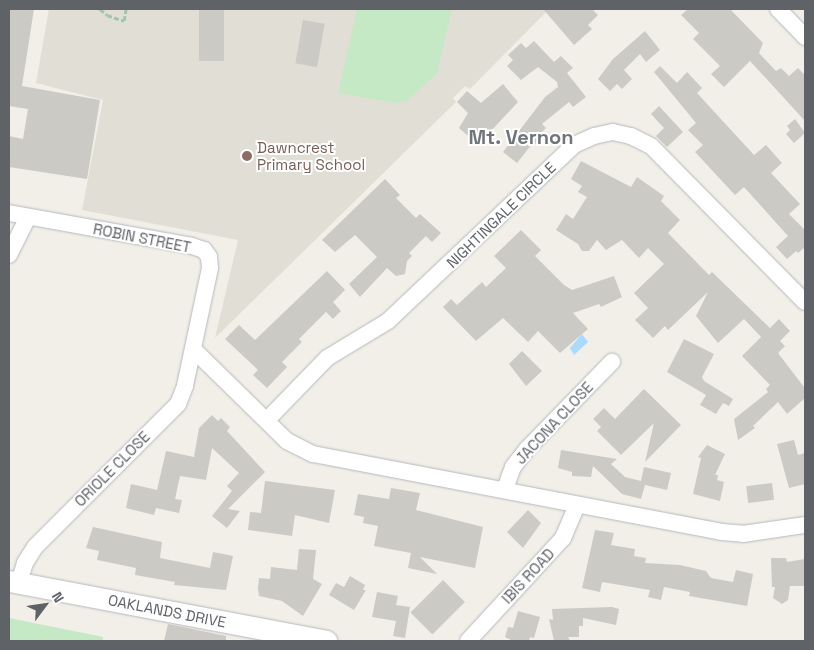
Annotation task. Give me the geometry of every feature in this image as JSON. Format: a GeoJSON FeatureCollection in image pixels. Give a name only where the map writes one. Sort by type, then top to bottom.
{"type":"FeatureCollection","features":[{"type":"Feature","properties":{"kind":"street"},"geometry":{"type":"LineString","coordinates":[[778,9],[805,37]]}},
{"type":"Feature","properties":{"kind":"street","name":"NIGHTINGALE CIRCLE"},"geometry":{"type":"LineString","coordinates":[[267,420],[327,358],[388,321],[574,145],[594,136],[613,132],[631,136],[650,146],[804,298]]}},
{"type":"Feature","properties":{"kind":"street","name":"ROBIN STREET"},"geometry":{"type":"LineString","coordinates":[[9,213],[204,250],[209,257],[210,268],[192,350]]}},
{"type":"Feature","properties":{"kind":"street"},"geometry":{"type":"LineString","coordinates":[[9,255],[28,217]]}},
{"type":"Feature","properties":{"kind":"street"},"geometry":{"type":"LineString","coordinates":[[192,350],[288,441],[313,454],[722,532],[743,534],[805,525]]}},
{"type":"Feature","properties":{"kind":"street","name":"ORIOLE CLOSE"},"geometry":{"type":"LineString","coordinates":[[14,582],[35,546],[178,404],[186,386],[192,350]]}},
{"type":"Feature","properties":{"kind":"street","name":"JACONA CLOSE"},"geometry":{"type":"LineString","coordinates":[[505,490],[513,467],[526,449],[612,362]]}},
{"type":"Feature","properties":{"kind":"street","name":"IBIS ROAD"},"geometry":{"type":"LineString","coordinates":[[468,641],[563,538],[577,505]]}},
{"type":"Feature","properties":{"kind":"street","name":"OAKLANDS DRIVE"},"geometry":{"type":"LineString","coordinates":[[14,582],[326,641]]}},
{"type":"Feature","properties":{"kind":"path"},"geometry":{"type":"LineString","coordinates":[[100,9],[107,16],[124,21],[126,9]]}},
{"type":"Feature","properties":{"kind":"shaded area","name":"Dawncrest Primary School"},"geometry":{"type":"Polygon","coordinates":[[[49,9],[549,9],[470,89],[465,86],[453,98],[456,102],[215,338],[238,240],[82,210],[103,100],[36,83],[49,9]]]}},
{"type":"Feature","properties":{"kind":"green space"},"geometry":{"type":"Polygon","coordinates":[[[357,9],[452,9],[437,73],[407,101],[395,103],[338,93],[357,9]]]}},
{"type":"Feature","properties":{"kind":"green space"},"geometry":{"type":"Polygon","coordinates":[[[9,618],[103,637],[103,641],[9,641],[9,618]]]}},
{"type":"Feature","properties":{"kind":"water"},"geometry":{"type":"Polygon","coordinates":[[[582,334],[588,342],[574,355],[570,348],[582,334]]]}},
{"type":"Feature","properties":{"kind":"building"},"geometry":{"type":"Polygon","coordinates":[[[9,9],[34,9],[22,86],[100,100],[87,179],[9,167],[9,136],[23,139],[28,109],[9,106],[9,9]]]}},
{"type":"Feature","properties":{"kind":"building"},"geometry":{"type":"Polygon","coordinates":[[[199,9],[224,9],[224,61],[199,61],[199,9]]]}},
{"type":"Feature","properties":{"kind":"building"},"geometry":{"type":"Polygon","coordinates":[[[543,9],[592,9],[598,15],[588,25],[592,29],[574,45],[543,9]]]}},
{"type":"Feature","properties":{"kind":"building"},"geometry":{"type":"Polygon","coordinates":[[[688,9],[730,9],[763,43],[759,53],[776,71],[781,68],[789,76],[798,68],[805,75],[805,121],[750,61],[724,87],[711,74],[720,66],[693,39],[699,33],[681,15],[688,9]]]}},
{"type":"Feature","properties":{"kind":"building"},"geometry":{"type":"Polygon","coordinates":[[[303,20],[325,24],[317,67],[295,63],[303,20]]]}},
{"type":"Feature","properties":{"kind":"building"},"geometry":{"type":"Polygon","coordinates":[[[645,31],[660,50],[646,62],[640,54],[624,70],[632,79],[622,89],[617,84],[610,91],[598,79],[613,59],[645,31]]]}},
{"type":"Feature","properties":{"kind":"building"},"geometry":{"type":"Polygon","coordinates":[[[534,41],[554,62],[561,56],[573,68],[567,73],[586,97],[573,107],[569,102],[542,124],[546,128],[541,133],[540,143],[532,144],[517,163],[503,152],[545,97],[558,87],[557,82],[538,67],[521,80],[507,66],[513,60],[508,55],[521,43],[526,48],[534,41]]]}},
{"type":"Feature","properties":{"kind":"building"},"geometry":{"type":"Polygon","coordinates":[[[660,66],[677,83],[687,72],[702,88],[697,93],[754,155],[766,145],[782,163],[771,173],[800,204],[789,214],[805,230],[805,247],[798,253],[796,251],[787,259],[776,247],[788,236],[744,187],[735,195],[695,152],[703,145],[688,130],[696,123],[654,72],[660,66]]]}},
{"type":"Feature","properties":{"kind":"building"},"geometry":{"type":"Polygon","coordinates":[[[503,84],[518,102],[478,145],[459,128],[468,113],[457,102],[467,91],[481,103],[503,84]]]}},
{"type":"Feature","properties":{"kind":"building"},"geometry":{"type":"Polygon","coordinates":[[[659,106],[683,132],[667,147],[656,136],[664,128],[651,114],[659,106]]]}},
{"type":"Feature","properties":{"kind":"building"},"geometry":{"type":"Polygon","coordinates":[[[795,119],[805,133],[794,143],[786,134],[790,130],[787,126],[795,119]]]}},
{"type":"Feature","properties":{"kind":"building"},"geometry":{"type":"Polygon","coordinates":[[[581,161],[631,187],[637,177],[664,196],[661,201],[680,220],[668,233],[709,275],[712,272],[770,328],[779,319],[790,331],[780,341],[785,346],[778,353],[804,387],[805,398],[787,414],[778,402],[753,426],[755,428],[738,440],[734,419],[768,392],[766,389],[770,385],[742,356],[761,337],[744,319],[718,343],[696,316],[708,292],[668,330],[665,326],[653,338],[635,320],[648,308],[634,293],[664,264],[648,248],[639,258],[622,240],[606,250],[597,240],[589,251],[582,251],[578,244],[556,230],[566,214],[573,219],[587,197],[578,192],[582,186],[571,179],[581,161]]]}},
{"type":"Feature","properties":{"kind":"building"},"geometry":{"type":"Polygon","coordinates":[[[385,179],[400,195],[396,198],[416,218],[420,214],[441,233],[432,242],[426,236],[409,253],[412,256],[407,261],[405,274],[396,276],[387,268],[360,297],[349,284],[377,257],[355,235],[335,252],[322,240],[385,179]]]}},
{"type":"Feature","properties":{"kind":"building"},"geometry":{"type":"Polygon","coordinates":[[[521,230],[541,250],[535,256],[564,285],[572,290],[614,276],[622,297],[601,307],[599,304],[573,313],[588,329],[560,353],[538,331],[528,342],[503,318],[476,341],[443,307],[451,299],[457,305],[482,282],[486,287],[506,268],[494,256],[521,230]]]}},
{"type":"Feature","properties":{"kind":"building"},"geometry":{"type":"Polygon","coordinates":[[[327,271],[345,290],[333,302],[341,311],[333,319],[326,312],[299,339],[302,342],[282,362],[287,367],[267,388],[253,375],[258,370],[225,339],[239,325],[255,340],[327,271]]]}},
{"type":"Feature","properties":{"kind":"building"},"geometry":{"type":"Polygon","coordinates":[[[684,339],[714,354],[702,377],[704,381],[733,399],[729,406],[723,403],[716,414],[700,405],[706,395],[667,372],[684,339]]]}},
{"type":"Feature","properties":{"kind":"building"},"geometry":{"type":"Polygon","coordinates":[[[522,351],[542,371],[526,386],[509,364],[522,351]]]}},
{"type":"Feature","properties":{"kind":"building"},"geometry":{"type":"Polygon","coordinates":[[[644,389],[681,425],[645,462],[654,423],[621,455],[597,431],[601,427],[593,419],[604,408],[615,419],[644,389]]]}},
{"type":"Feature","properties":{"kind":"building"},"geometry":{"type":"Polygon","coordinates":[[[212,415],[218,421],[221,418],[230,427],[227,431],[265,472],[228,509],[240,511],[227,528],[212,516],[232,491],[227,486],[239,473],[212,448],[206,480],[180,476],[175,499],[182,500],[179,513],[156,508],[154,515],[126,508],[131,484],[157,490],[166,451],[194,457],[199,428],[212,415]]]}},
{"type":"Feature","properties":{"kind":"building"},"geometry":{"type":"Polygon","coordinates":[[[794,440],[798,455],[805,453],[805,484],[789,488],[777,444],[794,440]]]}},
{"type":"Feature","properties":{"kind":"building"},"geometry":{"type":"Polygon","coordinates":[[[707,445],[725,454],[715,475],[718,475],[717,480],[724,482],[720,501],[693,494],[701,458],[698,457],[707,445]]]}},
{"type":"Feature","properties":{"kind":"building"},"geometry":{"type":"Polygon","coordinates":[[[561,450],[617,459],[611,464],[625,477],[641,481],[644,467],[671,473],[667,490],[645,485],[641,499],[622,494],[593,466],[591,477],[572,476],[572,472],[558,468],[561,450]]]}},
{"type":"Feature","properties":{"kind":"building"},"geometry":{"type":"Polygon","coordinates":[[[265,481],[335,490],[329,523],[295,515],[292,536],[248,530],[250,512],[261,513],[265,481]]]}},
{"type":"Feature","properties":{"kind":"building"},"geometry":{"type":"Polygon","coordinates":[[[772,483],[774,500],[748,503],[746,486],[772,483]]]}},
{"type":"Feature","properties":{"kind":"building"},"geometry":{"type":"Polygon","coordinates":[[[391,488],[420,493],[416,510],[483,527],[475,568],[420,557],[437,574],[408,568],[411,553],[374,546],[378,526],[363,523],[364,517],[354,515],[358,494],[389,499],[391,488]]]}},
{"type":"Feature","properties":{"kind":"building"},"geometry":{"type":"Polygon","coordinates":[[[528,510],[541,523],[523,548],[507,532],[528,510]]]}},
{"type":"Feature","properties":{"kind":"building"},"geometry":{"type":"Polygon","coordinates":[[[93,527],[162,542],[160,558],[210,568],[213,552],[233,556],[226,590],[174,585],[175,582],[135,575],[136,568],[97,560],[99,551],[86,548],[93,527]]]}},
{"type":"Feature","properties":{"kind":"building"},"geometry":{"type":"Polygon","coordinates":[[[595,530],[614,533],[611,545],[635,549],[634,556],[646,558],[645,563],[680,565],[706,571],[711,578],[733,582],[736,570],[753,574],[747,606],[689,596],[690,592],[664,587],[661,600],[648,597],[650,590],[602,582],[600,592],[582,588],[595,530]]]}},
{"type":"Feature","properties":{"kind":"building"},"geometry":{"type":"Polygon","coordinates":[[[299,549],[316,550],[313,579],[322,584],[303,616],[282,601],[259,596],[258,589],[259,578],[270,579],[271,567],[297,570],[299,549]]]}},
{"type":"Feature","properties":{"kind":"building"},"geometry":{"type":"Polygon","coordinates":[[[771,558],[786,558],[787,562],[805,559],[805,586],[790,586],[788,600],[782,604],[773,598],[775,587],[772,587],[771,558]]]}},
{"type":"Feature","properties":{"kind":"building"},"geometry":{"type":"Polygon","coordinates":[[[350,576],[365,585],[363,590],[366,590],[354,610],[329,595],[336,583],[344,587],[350,576]]]}},
{"type":"Feature","properties":{"kind":"building"},"geometry":{"type":"Polygon","coordinates":[[[443,580],[465,602],[432,634],[410,613],[443,580]]]}},
{"type":"Feature","properties":{"kind":"building"},"geometry":{"type":"Polygon","coordinates":[[[377,592],[398,596],[396,605],[410,607],[405,638],[393,636],[396,621],[372,617],[377,592]]]}},
{"type":"Feature","properties":{"kind":"building"},"geometry":{"type":"Polygon","coordinates":[[[612,607],[619,609],[616,625],[583,618],[583,626],[579,626],[579,637],[568,637],[570,641],[554,641],[549,619],[553,620],[552,609],[612,607]]]}},
{"type":"Feature","properties":{"kind":"building"},"geometry":{"type":"Polygon","coordinates":[[[518,611],[540,617],[534,638],[530,637],[529,641],[513,641],[505,637],[508,627],[513,628],[518,611]]]}},
{"type":"Feature","properties":{"kind":"building"},"geometry":{"type":"Polygon","coordinates":[[[168,624],[226,636],[226,641],[164,641],[168,624]]]}},
{"type":"Feature","properties":{"kind":"place","name":"Dawncrest Primary School"},"geometry":{"type":"Point","coordinates":[247,156]}},
{"type":"Feature","properties":{"kind":"district","name":"Mt. Vernon"},"geometry":{"type":"Point","coordinates":[521,137]}}]}
